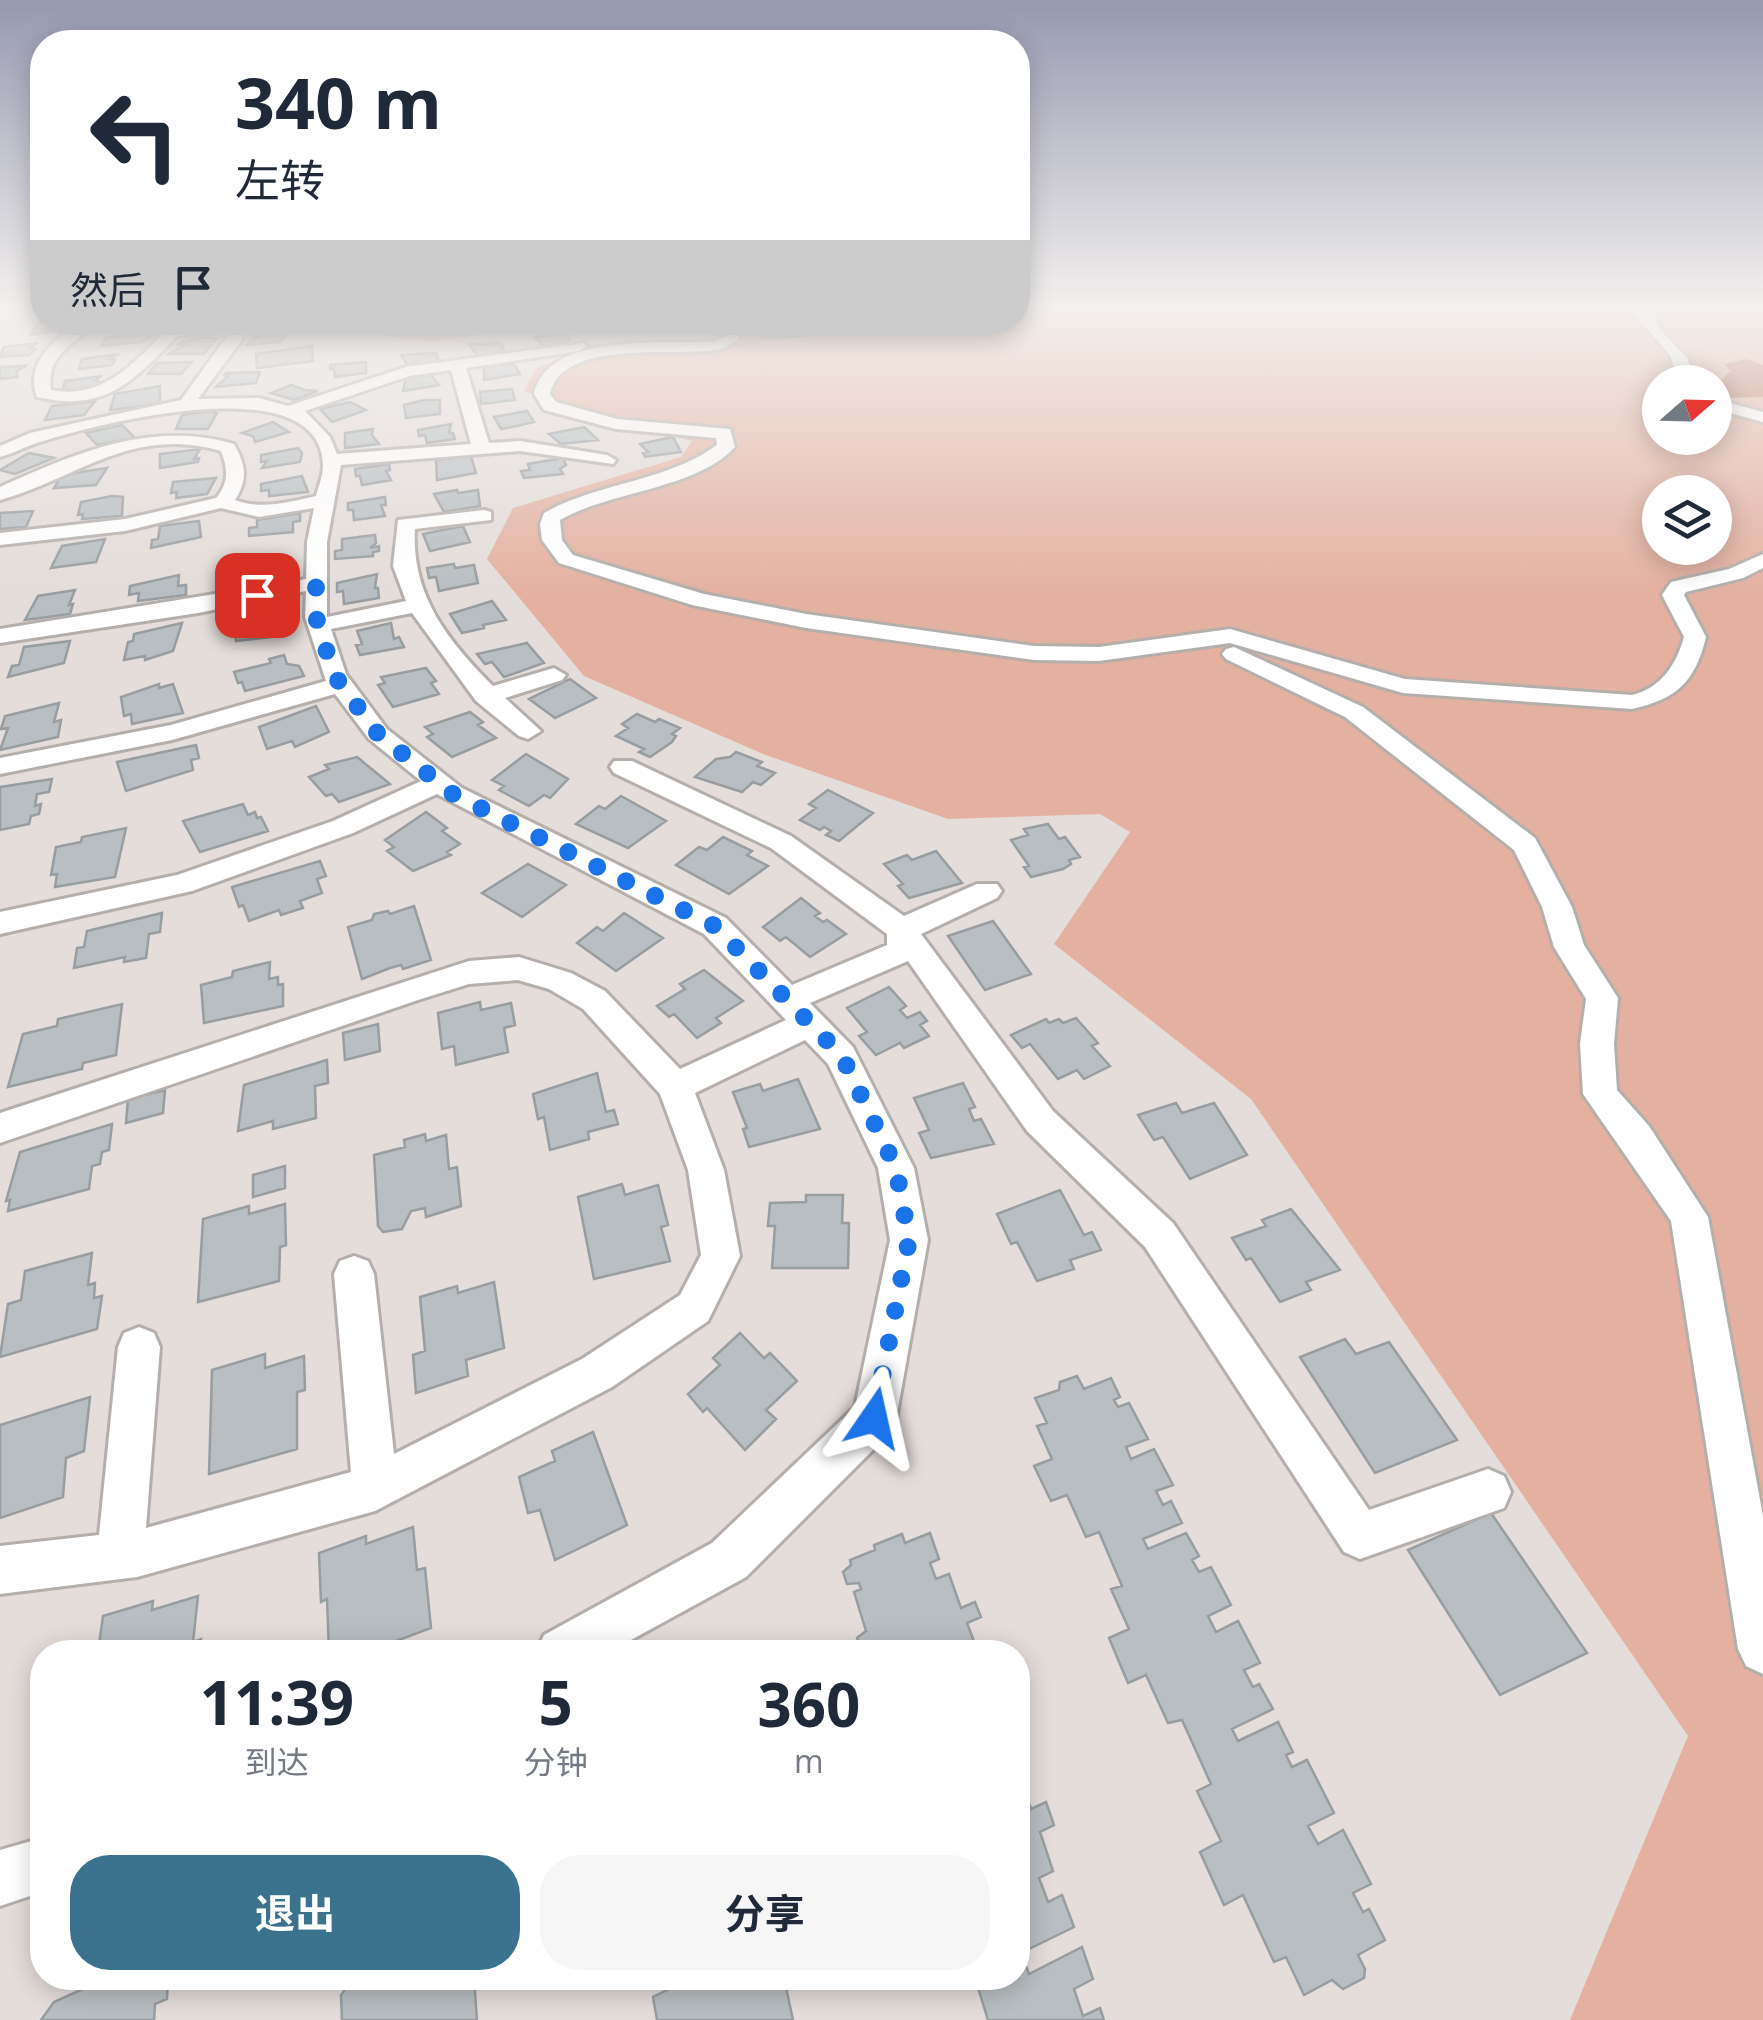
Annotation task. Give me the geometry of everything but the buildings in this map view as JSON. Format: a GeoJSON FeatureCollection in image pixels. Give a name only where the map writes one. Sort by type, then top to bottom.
{"type":"FeatureCollection","features":[{"type":"Feature","properties":{"kind":"street"},"geometry":{"type":"LineString","coordinates":[[287,412],[319,401]]}},
{"type":"Feature","properties":{"kind":"street"},"geometry":{"type":"LineString","coordinates":[[464,401],[474,420],[481,447]]}},
{"type":"Feature","properties":{"kind":"street"},"geometry":{"type":"LineString","coordinates":[[547,401],[550,406],[616,424],[724,433],[726,447],[693,470],[594,494],[551,517],[548,532],[553,545],[566,558],[700,600],[806,621],[1034,653],[1099,654],[1230,636],[1403,686],[1632,702],[1656,696],[1670,687],[1692,650],[1695,636],[1673,595],[1679,587],[1736,574],[1763,560]]}},
{"type":"Feature","properties":{"kind":"street"},"geometry":{"type":"LineString","coordinates":[[0,452],[113,417],[187,404],[259,403],[298,415],[324,441],[330,460],[317,542],[318,625],[334,675],[378,734],[453,794],[715,926],[842,1056],[896,1168],[909,1240],[874,1418],[729,1560],[583,1640]]}},
{"type":"Feature","properties":{"kind":"street"},"geometry":{"type":"LineString","coordinates":[[1732,409],[1763,417]]}},
{"type":"Feature","properties":{"kind":"street"},"geometry":{"type":"LineString","coordinates":[[0,494],[55,468],[182,436],[208,439],[228,448],[237,468],[237,480],[223,502],[125,526],[0,539]]}},
{"type":"Feature","properties":{"kind":"street"},"geometry":{"type":"LineString","coordinates":[[330,460],[520,446],[607,460]]}},
{"type":"Feature","properties":{"kind":"street"},"geometry":{"type":"LineString","coordinates":[[223,502],[232,508],[284,509],[325,500]]}},
{"type":"Feature","properties":{"kind":"street"},"geometry":{"type":"LineString","coordinates":[[484,516],[406,524],[404,567],[418,605],[485,696],[528,731]]}},
{"type":"Feature","properties":{"kind":"street"},"geometry":{"type":"LineString","coordinates":[[0,636],[180,609],[316,583]]}},
{"type":"Feature","properties":{"kind":"street"},"geometry":{"type":"LineString","coordinates":[[318,625],[418,605]]}},
{"type":"Feature","properties":{"kind":"street"},"geometry":{"type":"LineString","coordinates":[[1202,641],[1262,664],[1354,712],[1525,846],[1557,907],[1569,948],[1602,998],[1597,1044],[1600,1094],[1636,1138],[1689,1217],[1763,1650]]}},
{"type":"Feature","properties":{"kind":"street"},"geometry":{"type":"LineString","coordinates":[[485,696],[554,676]]}},
{"type":"Feature","properties":{"kind":"street"},"geometry":{"type":"LineString","coordinates":[[0,766],[117,747],[228,720],[340,684]]}},
{"type":"Feature","properties":{"kind":"street"},"geometry":{"type":"LineString","coordinates":[[623,767],[781,842],[902,930],[1040,1121],[1159,1234],[1360,1536],[1488,1492]]}},
{"type":"Feature","properties":{"kind":"street"},"geometry":{"type":"LineString","coordinates":[[0,923],[182,884],[343,828],[439,783]]}},
{"type":"Feature","properties":{"kind":"street"},"geometry":{"type":"LineString","coordinates":[[902,930],[988,891]]}},
{"type":"Feature","properties":{"kind":"street"},"geometry":{"type":"LineString","coordinates":[[675,1087],[902,951],[902,930]]}},
{"type":"Feature","properties":{"kind":"street"},"geometry":{"type":"LineString","coordinates":[[0,1128],[407,992],[469,974],[519,968],[560,981],[594,1000],[675,1087],[706,1170],[721,1256],[694,1308],[597,1373],[374,1488],[120,1558],[0,1570]]}},
{"type":"Feature","properties":{"kind":"street"},"geometry":{"type":"LineString","coordinates":[[354,1274],[374,1488]]}},
{"type":"Feature","properties":{"kind":"street"},"geometry":{"type":"LineString","coordinates":[[120,1558],[139,1347]]}},
{"type":"Feature","properties":{"kind":"street"},"geometry":{"type":"LineString","coordinates":[[0,1878],[30,1869]]}},
{"type":"Feature","properties":{"kind":"shaded area"},"geometry":{"type":"Polygon","coordinates":[[[551,401],[1642,401],[1642,455],[1732,455],[1732,401],[1763,401],[1763,2020],[1570,2020],[1688,1736],[1251,1099],[1054,944],[1130,832],[1100,814],[948,819],[763,754],[584,676],[487,559],[513,508],[681,457],[692,441],[551,401]]]}},
{"type":"Feature","properties":{"kind":"route"},"geometry":{"type":"LineString","coordinates":[[257,595],[316,583],[316,617],[334,675],[378,734],[453,794],[715,926],[842,1056],[896,1168],[909,1240],[874,1418]]}}]}
